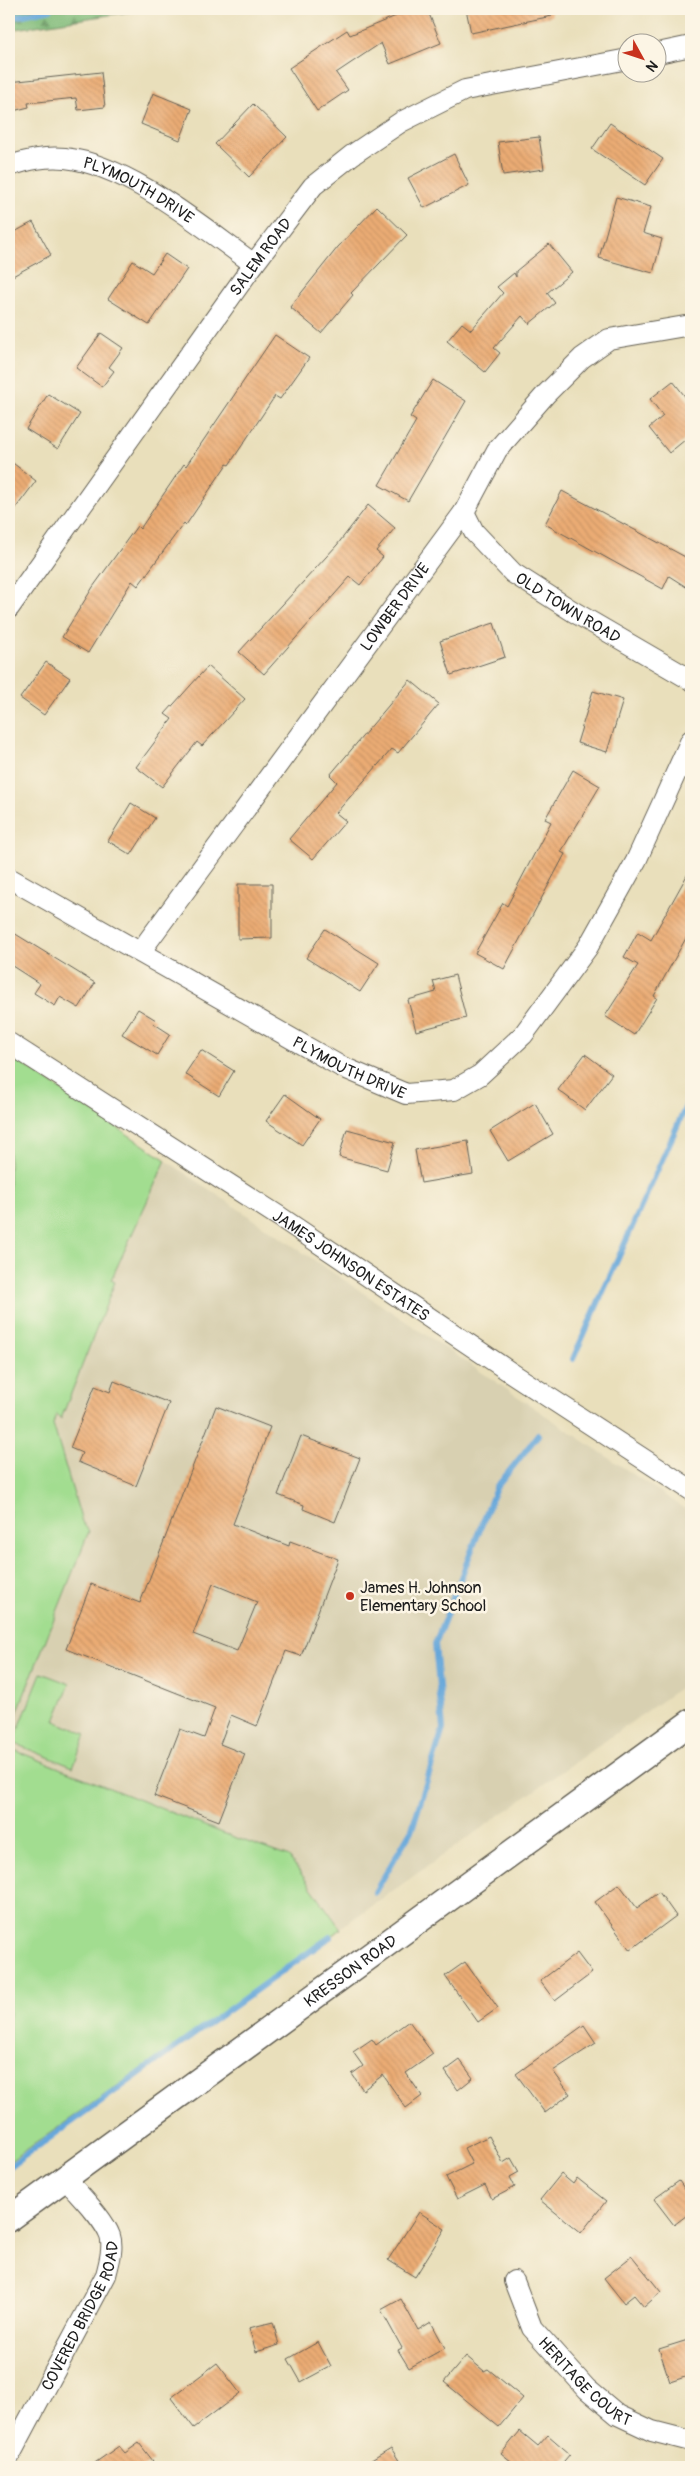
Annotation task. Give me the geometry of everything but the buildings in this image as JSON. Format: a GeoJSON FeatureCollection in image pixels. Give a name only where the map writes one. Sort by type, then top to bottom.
{"type":"FeatureCollection","features":[{"type":"Feature","properties":{"kind":"street"},"geometry":{"type":"LineString","coordinates":[[668,51],[691,46]]}},
{"type":"Feature","properties":{"kind":"street","name":"SALEM ROAD"},"geometry":{"type":"LineString","coordinates":[[9,608],[254,264],[313,186],[352,155],[401,122],[465,90],[618,61]]}},
{"type":"Feature","properties":{"kind":"street","name":"PLYMOUTH DRIVE"},"geometry":{"type":"LineString","coordinates":[[9,166],[35,158],[65,158],[100,166],[148,190],[254,264]]}},
{"type":"Feature","properties":{"kind":"street","name":"LOWBER DRIVE"},"geometry":{"type":"LineString","coordinates":[[140,952],[464,512],[497,450],[546,394],[582,358],[609,339],[691,325]]}},
{"type":"Feature","properties":{"kind":"street","name":"OLD TOWN ROAD"},"geometry":{"type":"LineString","coordinates":[[464,512],[474,532],[513,573],[574,612],[691,680]]}},
{"type":"Feature","properties":{"kind":"street","name":"PLYMOUTH DRIVE"},"geometry":{"type":"LineString","coordinates":[[9,878],[340,1066],[406,1094],[454,1090],[480,1075],[523,1035],[588,947],[636,861],[691,740]]}},
{"type":"Feature","properties":{"kind":"street","name":"JAMES JOHNSON ESTATES"},"geometry":{"type":"LineString","coordinates":[[9,1044],[264,1207],[502,1367],[691,1490]]}},
{"type":"Feature","properties":{"kind":"street","name":"KRESSON ROAD"},"geometry":{"type":"LineString","coordinates":[[9,2219],[691,1722]]}},
{"type":"Feature","properties":{"kind":"street","name":"COVERED BRIDGE ROAD"},"geometry":{"type":"LineString","coordinates":[[9,2457],[106,2275],[111,2253],[110,2236],[101,2220],[66,2178]]}},
{"type":"Feature","properties":{"kind":"street","name":"HERITAGE COURT"},"geometry":{"type":"LineString","coordinates":[[514,2281],[532,2328],[587,2389],[618,2415],[652,2431],[691,2442]]}},
{"type":"Feature","properties":{"kind":"shaded area","name":"James H. Johnson Elementary School"},"geometry":{"type":"Polygon","coordinates":[[[9,1055],[691,1513],[691,1680],[9,2162],[9,1055]]]}},
{"type":"Feature","properties":{"kind":"green space"},"geometry":{"type":"Polygon","coordinates":[[[9,9],[149,9],[9,30],[9,9]]]}},
{"type":"Feature","properties":{"kind":"green space"},"geometry":{"type":"Polygon","coordinates":[[[9,1055],[166,1160],[111,1280],[115,1282],[61,1419],[56,1414],[53,1424],[82,1522],[89,1531],[9,1733],[9,1055]]]}},
{"type":"Feature","properties":{"kind":"green space"},"geometry":{"type":"Polygon","coordinates":[[[41,1673],[70,1684],[55,1721],[86,1734],[73,1767],[13,1743],[41,1673]]]}},
{"type":"Feature","properties":{"kind":"green space"},"geometry":{"type":"Polygon","coordinates":[[[9,1748],[220,1832],[289,1857],[341,1929],[9,2162],[9,1748]]]}},
{"type":"Feature","properties":{"kind":"waterway"},"geometry":{"type":"LineString","coordinates":[[9,18],[51,9]]}},
{"type":"Feature","properties":{"kind":"waterway"},"geometry":{"type":"LineString","coordinates":[[573,1359],[691,1095]]}},
{"type":"Feature","properties":{"kind":"waterway"},"geometry":{"type":"LineString","coordinates":[[375,1892],[412,1829],[443,1729],[435,1644],[496,1488],[538,1435]]}},
{"type":"Feature","properties":{"kind":"waterway"},"geometry":{"type":"LineString","coordinates":[[9,2167],[330,1937]]}},
{"type":"Feature","properties":{"kind":"place","name":"James H. Johnson Elementary School"},"geometry":{"type":"Point","coordinates":[350,1596]}}]}
